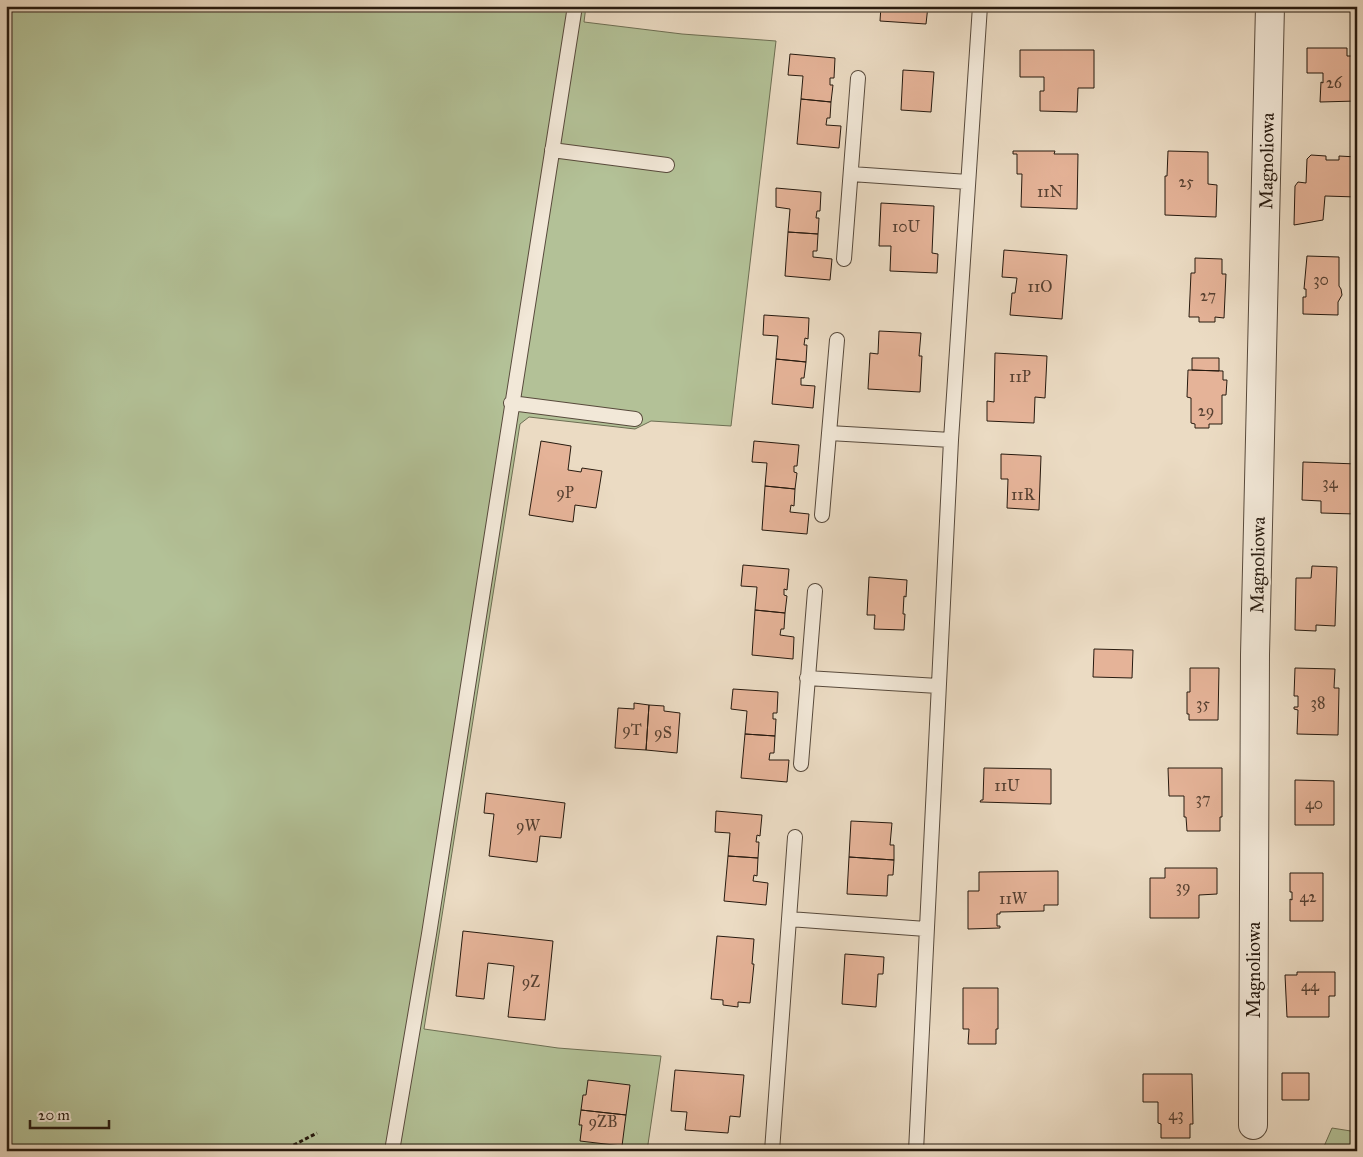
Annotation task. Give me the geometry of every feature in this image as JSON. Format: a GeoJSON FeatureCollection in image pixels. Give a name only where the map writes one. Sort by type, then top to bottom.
{"type":"FeatureCollection","features":[{"type":"Feature","properties":{"kind":"street","name":"Magnoliowa"},"geometry":{"type":"LineString","coordinates":[[1253,1125],[1255,654],[1270,6]]}},
{"type":"Feature","properties":{"kind":"lane"},"geometry":{"type":"LineString","coordinates":[[392,1151],[430,924],[575,6]]}},
{"type":"Feature","properties":{"kind":"lane"},"geometry":{"type":"LineString","coordinates":[[916,1151],[951,440],[980,6]]}},
{"type":"Feature","properties":{"kind":"lane"},"geometry":{"type":"LineString","coordinates":[[844,259],[858,78]]}},
{"type":"Feature","properties":{"kind":"lane"},"geometry":{"type":"LineString","coordinates":[[552,150],[667,165]]}},
{"type":"Feature","properties":{"kind":"lane"},"geometry":{"type":"LineString","coordinates":[[851,174],[968,182]]}},
{"type":"Feature","properties":{"kind":"lane"},"geometry":{"type":"LineString","coordinates":[[822,515],[837,340]]}},
{"type":"Feature","properties":{"kind":"lane"},"geometry":{"type":"LineString","coordinates":[[512,403],[635,419]]}},
{"type":"Feature","properties":{"kind":"lane"},"geometry":{"type":"LineString","coordinates":[[829,433],[951,440]]}},
{"type":"Feature","properties":{"kind":"lane"},"geometry":{"type":"LineString","coordinates":[[801,764],[815,591]]}},
{"type":"Feature","properties":{"kind":"lane"},"geometry":{"type":"LineString","coordinates":[[808,678],[938,686]]}},
{"type":"Feature","properties":{"kind":"lane"},"geometry":{"type":"LineString","coordinates":[[772,1151],[795,837]]}},
{"type":"Feature","properties":{"kind":"lane"},"geometry":{"type":"LineString","coordinates":[[789,919],[926,929]]}},
{"type":"Feature","properties":{"kind":"path"},"geometry":{"type":"LineString","coordinates":[[282,1151],[317,1133]]}},
{"type":"Feature","properties":{"kind":"green space"},"geometry":{"type":"Polygon","coordinates":[[[6,6],[586,6],[584,22],[682,34],[776,41],[731,426],[651,421],[635,429],[529,417],[520,424],[424,1029],[558,1048],[661,1056],[647,1151],[6,1151],[6,6]]]}},
{"type":"Feature","properties":{"kind":"green space"},"geometry":{"type":"Polygon","coordinates":[[[1332,1128],[1357,1132],[1357,1151],[1322,1151],[1332,1128]]]}},
{"type":"Feature","properties":{"kind":"building"},"geometry":{"type":"Polygon","coordinates":[[[881,6],[928,6],[926,24],[880,21],[881,6]]]}},
{"type":"Feature","properties":{"kind":"building"},"geometry":{"type":"Polygon","coordinates":[[[1307,48],[1347,48],[1347,56],[1357,56],[1357,101],[1320,102],[1323,73],[1307,73],[1307,48]]]}},
{"type":"Feature","properties":{"kind":"building"},"geometry":{"type":"Polygon","coordinates":[[[1020,50],[1094,50],[1094,88],[1078,88],[1077,112],[1040,111],[1040,91],[1044,91],[1044,77],[1020,77],[1020,50]]]}},
{"type":"Feature","properties":{"kind":"building"},"geometry":{"type":"Polygon","coordinates":[[[790,54],[835,58],[834,78],[830,78],[830,85],[833,85],[831,102],[801,99],[803,76],[788,75],[790,54]]]}},
{"type":"Feature","properties":{"kind":"building"},"geometry":{"type":"Polygon","coordinates":[[[903,70],[934,72],[931,112],[901,110],[903,70]]]}},
{"type":"Feature","properties":{"kind":"building"},"geometry":{"type":"Polygon","coordinates":[[[801,99],[831,102],[830,118],[827,118],[826,125],[841,126],[839,148],[797,144],[801,99]]]}},
{"type":"Feature","properties":{"kind":"building"},"geometry":{"type":"Polygon","coordinates":[[[1013,151],[1055,151],[1054,154],[1078,154],[1077,209],[1021,207],[1022,174],[1017,174],[1017,154],[1013,154],[1013,151]]]}},
{"type":"Feature","properties":{"kind":"building"},"geometry":{"type":"Polygon","coordinates":[[[1168,151],[1208,152],[1208,184],[1217,185],[1216,217],[1165,215],[1165,176],[1167,176],[1168,151]]]}},
{"type":"Feature","properties":{"kind":"building"},"geometry":{"type":"Polygon","coordinates":[[[1311,155],[1326,156],[1326,160],[1339,160],[1339,156],[1357,157],[1357,197],[1325,196],[1323,220],[1294,225],[1295,186],[1298,182],[1306,183],[1307,159],[1311,155]]]}},
{"type":"Feature","properties":{"kind":"building"},"geometry":{"type":"Polygon","coordinates":[[[776,188],[821,192],[820,211],[817,211],[816,218],[819,218],[818,234],[788,232],[790,209],[776,207],[776,188]]]}},
{"type":"Feature","properties":{"kind":"building"},"geometry":{"type":"Polygon","coordinates":[[[881,203],[934,206],[932,253],[938,254],[937,273],[890,271],[891,246],[879,246],[881,203]]]}},
{"type":"Feature","properties":{"kind":"building"},"geometry":{"type":"Polygon","coordinates":[[[788,232],[818,234],[817,251],[813,251],[813,257],[832,259],[830,280],[785,276],[788,232]]]}},
{"type":"Feature","properties":{"kind":"building"},"geometry":{"type":"Polygon","coordinates":[[[1004,250],[1067,255],[1062,319],[1010,315],[1012,293],[1015,293],[1017,278],[1002,277],[1004,250]]]}},
{"type":"Feature","properties":{"kind":"building"},"geometry":{"type":"Polygon","coordinates":[[[1307,256],[1339,257],[1339,286],[1342,295],[1338,302],[1338,315],[1303,314],[1303,297],[1306,297],[1306,289],[1304,289],[1307,256]]]}},
{"type":"Feature","properties":{"kind":"building"},"geometry":{"type":"Polygon","coordinates":[[[1195,258],[1222,259],[1222,274],[1226,274],[1224,318],[1215,317],[1215,322],[1199,322],[1199,317],[1189,317],[1191,273],[1195,273],[1195,258]]]}},
{"type":"Feature","properties":{"kind":"building"},"geometry":{"type":"Polygon","coordinates":[[[764,315],[809,318],[808,339],[805,338],[804,345],[807,345],[806,362],[776,359],[778,336],[763,335],[764,315]]]}},
{"type":"Feature","properties":{"kind":"building"},"geometry":{"type":"Polygon","coordinates":[[[879,331],[921,333],[919,356],[922,356],[920,392],[868,389],[870,353],[878,354],[879,331]]]}},
{"type":"Feature","properties":{"kind":"building"},"geometry":{"type":"Polygon","coordinates":[[[995,353],[1047,356],[1045,398],[1035,397],[1034,423],[987,421],[987,401],[994,402],[995,353]]]}},
{"type":"Feature","properties":{"kind":"building"},"geometry":{"type":"Polygon","coordinates":[[[1192,358],[1219,358],[1219,371],[1192,370],[1192,358]]]}},
{"type":"Feature","properties":{"kind":"building"},"geometry":{"type":"Polygon","coordinates":[[[776,359],[806,362],[801,385],[815,386],[813,408],[772,404],[776,359]]]}},
{"type":"Feature","properties":{"kind":"building"},"geometry":{"type":"Polygon","coordinates":[[[1188,370],[1223,371],[1223,380],[1227,380],[1226,395],[1222,395],[1222,424],[1209,424],[1209,428],[1195,428],[1195,424],[1191,423],[1191,398],[1187,397],[1188,370]]]}},
{"type":"Feature","properties":{"kind":"building"},"geometry":{"type":"Polygon","coordinates":[[[541,441],[571,446],[568,470],[581,472],[582,468],[602,471],[596,508],[575,505],[573,522],[529,515],[541,441]]]}},
{"type":"Feature","properties":{"kind":"building"},"geometry":{"type":"Polygon","coordinates":[[[754,441],[799,445],[797,466],[794,466],[794,472],[797,473],[795,489],[765,486],[767,463],[752,462],[754,441]]]}},
{"type":"Feature","properties":{"kind":"building"},"geometry":{"type":"Polygon","coordinates":[[[1001,454],[1041,456],[1039,510],[1007,508],[1008,479],[1001,479],[1001,454]]]}},
{"type":"Feature","properties":{"kind":"building"},"geometry":{"type":"Polygon","coordinates":[[[1303,462],[1357,464],[1356,514],[1321,513],[1321,501],[1302,500],[1303,462]]]}},
{"type":"Feature","properties":{"kind":"building"},"geometry":{"type":"Polygon","coordinates":[[[765,486],[795,489],[794,506],[791,505],[790,512],[809,514],[807,534],[762,530],[765,486]]]}},
{"type":"Feature","properties":{"kind":"building"},"geometry":{"type":"Polygon","coordinates":[[[743,565],[789,569],[787,590],[784,589],[784,595],[787,596],[785,613],[755,610],[757,587],[741,586],[743,565]]]}},
{"type":"Feature","properties":{"kind":"building"},"geometry":{"type":"Polygon","coordinates":[[[1312,566],[1337,567],[1335,626],[1316,625],[1316,631],[1295,630],[1296,578],[1311,578],[1312,566]]]}},
{"type":"Feature","properties":{"kind":"building"},"geometry":{"type":"Polygon","coordinates":[[[869,577],[907,580],[906,597],[904,596],[904,630],[874,629],[875,615],[867,615],[869,577]]]}},
{"type":"Feature","properties":{"kind":"building"},"geometry":{"type":"Polygon","coordinates":[[[755,610],[785,613],[784,629],[781,629],[780,635],[794,637],[793,659],[752,655],[755,610]]]}},
{"type":"Feature","properties":{"kind":"building"},"geometry":{"type":"Polygon","coordinates":[[[1094,649],[1133,650],[1132,678],[1093,677],[1094,649]]]}},
{"type":"Feature","properties":{"kind":"building"},"geometry":{"type":"Polygon","coordinates":[[[1190,668],[1219,668],[1218,720],[1189,720],[1189,714],[1187,714],[1187,692],[1190,692],[1190,668]]]}},
{"type":"Feature","properties":{"kind":"building"},"geometry":{"type":"Polygon","coordinates":[[[1295,668],[1335,669],[1334,688],[1339,688],[1338,735],[1297,734],[1298,710],[1294,709],[1294,707],[1298,707],[1298,696],[1294,696],[1295,668]]]}},
{"type":"Feature","properties":{"kind":"building"},"geometry":{"type":"Polygon","coordinates":[[[733,689],[778,692],[777,713],[773,713],[773,719],[776,719],[775,736],[745,734],[747,711],[731,709],[733,689]]]}},
{"type":"Feature","properties":{"kind":"building"},"geometry":{"type":"Polygon","coordinates":[[[634,703],[649,705],[646,750],[615,748],[618,708],[634,709],[634,703]]]}},
{"type":"Feature","properties":{"kind":"building"},"geometry":{"type":"Polygon","coordinates":[[[649,705],[664,706],[664,711],[680,713],[677,753],[646,750],[649,705]]]}},
{"type":"Feature","properties":{"kind":"building"},"geometry":{"type":"Polygon","coordinates":[[[745,734],[775,736],[774,753],[770,753],[769,760],[789,760],[787,782],[741,778],[745,734]]]}},
{"type":"Feature","properties":{"kind":"building"},"geometry":{"type":"Polygon","coordinates":[[[984,768],[1051,769],[1051,804],[980,802],[983,800],[984,768]]]}},
{"type":"Feature","properties":{"kind":"building"},"geometry":{"type":"Polygon","coordinates":[[[1168,768],[1222,768],[1222,817],[1220,817],[1220,831],[1187,831],[1186,817],[1184,817],[1184,796],[1169,796],[1168,768]]]}},
{"type":"Feature","properties":{"kind":"building"},"geometry":{"type":"Polygon","coordinates":[[[1295,780],[1334,781],[1334,825],[1295,825],[1295,780]]]}},
{"type":"Feature","properties":{"kind":"building"},"geometry":{"type":"Polygon","coordinates":[[[486,793],[565,803],[561,838],[540,836],[537,862],[489,856],[494,814],[484,813],[486,793]]]}},
{"type":"Feature","properties":{"kind":"building"},"geometry":{"type":"Polygon","coordinates":[[[716,811],[762,815],[760,836],[757,835],[756,842],[759,842],[758,858],[728,856],[730,833],[715,832],[716,811]]]}},
{"type":"Feature","properties":{"kind":"building"},"geometry":{"type":"Polygon","coordinates":[[[851,821],[892,823],[890,845],[894,845],[894,860],[849,857],[851,821]]]}},
{"type":"Feature","properties":{"kind":"building"},"geometry":{"type":"Polygon","coordinates":[[[728,856],[758,858],[757,876],[754,875],[753,881],[768,883],[766,905],[724,901],[728,856]]]}},
{"type":"Feature","properties":{"kind":"building"},"geometry":{"type":"Polygon","coordinates":[[[849,857],[894,860],[893,875],[888,875],[887,896],[847,894],[849,857]]]}},
{"type":"Feature","properties":{"kind":"building"},"geometry":{"type":"Polygon","coordinates":[[[1165,868],[1217,868],[1217,894],[1199,895],[1199,918],[1150,918],[1150,878],[1165,878],[1165,868]]]}},
{"type":"Feature","properties":{"kind":"building"},"geometry":{"type":"Polygon","coordinates":[[[1058,871],[1058,905],[1044,905],[1044,911],[1000,912],[1000,914],[997,914],[997,926],[1000,926],[1000,928],[968,929],[968,891],[979,891],[979,872],[1058,871]]]}},
{"type":"Feature","properties":{"kind":"building"},"geometry":{"type":"Polygon","coordinates":[[[1290,873],[1323,873],[1323,921],[1290,921],[1290,899],[1292,900],[1292,892],[1290,892],[1290,873]]]}},
{"type":"Feature","properties":{"kind":"building"},"geometry":{"type":"Polygon","coordinates":[[[463,931],[553,941],[545,1020],[508,1017],[514,966],[488,963],[484,999],[456,996],[463,931]]]}},
{"type":"Feature","properties":{"kind":"building"},"geometry":{"type":"Polygon","coordinates":[[[717,936],[754,939],[752,964],[754,964],[750,1003],[738,1002],[738,1007],[723,1005],[723,1000],[711,999],[717,936]]]}},
{"type":"Feature","properties":{"kind":"building"},"geometry":{"type":"Polygon","coordinates":[[[845,954],[884,957],[883,974],[878,974],[876,1007],[842,1004],[845,954]]]}},
{"type":"Feature","properties":{"kind":"building"},"geometry":{"type":"Polygon","coordinates":[[[1297,972],[1335,972],[1335,996],[1329,996],[1329,1017],[1287,1017],[1285,975],[1297,975],[1297,972]]]}},
{"type":"Feature","properties":{"kind":"building"},"geometry":{"type":"Polygon","coordinates":[[[963,988],[998,988],[996,1044],[968,1044],[969,1029],[963,1029],[963,988]]]}},
{"type":"Feature","properties":{"kind":"building"},"geometry":{"type":"Polygon","coordinates":[[[675,1070],[744,1075],[740,1117],[730,1116],[728,1133],[685,1130],[687,1112],[671,1111],[675,1070]]]}},
{"type":"Feature","properties":{"kind":"building"},"geometry":{"type":"Polygon","coordinates":[[[1282,1073],[1309,1073],[1309,1100],[1282,1100],[1282,1073]]]}},
{"type":"Feature","properties":{"kind":"building"},"geometry":{"type":"Polygon","coordinates":[[[1143,1074],[1192,1074],[1193,1124],[1190,1124],[1190,1138],[1161,1138],[1161,1124],[1158,1123],[1158,1102],[1143,1102],[1143,1074]]]}},
{"type":"Feature","properties":{"kind":"building"},"geometry":{"type":"Polygon","coordinates":[[[588,1080],[630,1085],[626,1115],[581,1110],[588,1080]]]}},
{"type":"Feature","properties":{"kind":"building"},"geometry":{"type":"Polygon","coordinates":[[[581,1110],[626,1115],[622,1146],[580,1141],[582,1125],[579,1125],[581,1110]]]}}]}
